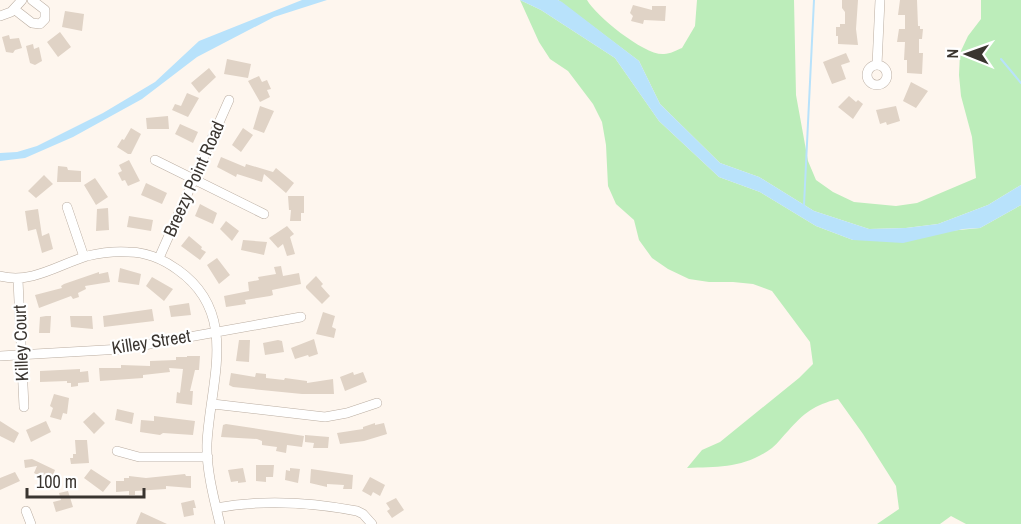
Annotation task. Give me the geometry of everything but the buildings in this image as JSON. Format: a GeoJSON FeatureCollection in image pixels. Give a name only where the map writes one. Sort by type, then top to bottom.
{"type":"FeatureCollection","features":[{"type":"Feature","properties":{"kind":"street"},"geometry":{"type":"LineString","coordinates":[[0,16],[14,9],[22,0]]}},
{"type":"Feature","properties":{"kind":"street"},"geometry":{"type":"LineString","coordinates":[[14,9],[32,23],[40,24],[45,19],[45,10],[32,0]]}},
{"type":"Feature","properties":{"kind":"street"},"geometry":{"type":"LineString","coordinates":[[877,65],[880,0]]}},
{"type":"Feature","properties":{"kind":"street","name":"Breezy Point Road"},"geometry":{"type":"LineString","coordinates":[[159,258],[229,100]]}},
{"type":"Feature","properties":{"kind":"street"},"geometry":{"type":"LineString","coordinates":[[155,160],[264,214]]}},
{"type":"Feature","properties":{"kind":"street"},"geometry":{"type":"LineString","coordinates":[[67,207],[84,257]]}},
{"type":"Feature","properties":{"kind":"street"},"geometry":{"type":"LineString","coordinates":[[0,276],[18,280],[99,253],[131,252],[159,258],[188,277],[202,293],[215,322],[218,352],[207,446],[220,524]]}},
{"type":"Feature","properties":{"kind":"street","name":"Killey Court"},"geometry":{"type":"LineString","coordinates":[[18,280],[24,407]]}},
{"type":"Feature","properties":{"kind":"street","name":"Killey Street"},"geometry":{"type":"LineString","coordinates":[[0,356],[122,349],[301,316]]}},
{"type":"Feature","properties":{"kind":"street"},"geometry":{"type":"LineString","coordinates":[[213,404],[325,417],[377,403]]}},
{"type":"Feature","properties":{"kind":"street"},"geometry":{"type":"LineString","coordinates":[[117,451],[139,457],[208,457]]}},
{"type":"Feature","properties":{"kind":"street"},"geometry":{"type":"LineString","coordinates":[[216,508],[257,502],[276,502],[357,512],[363,514],[372,524]]}},
{"type":"Feature","properties":{"kind":"street"},"geometry":{"type":"LineString","coordinates":[[26,511],[31,524]]}},
{"type":"Feature","properties":{"kind":"green space"},"geometry":{"type":"Polygon","coordinates":[[[520,0],[541,10],[615,58],[659,121],[719,177],[760,192],[816,226],[853,240],[980,228],[1021,205],[1021,524],[966,524],[951,516],[940,524],[877,524],[899,509],[896,486],[838,399],[810,410],[762,455],[731,465],[687,468],[702,450],[720,442],[813,364],[810,342],[772,291],[753,284],[689,279],[652,258],[639,240],[634,220],[616,204],[608,186],[606,145],[602,122],[593,104],[568,71],[550,59],[539,42],[520,0]]]}},
{"type":"Feature","properties":{"kind":"green space"},"geometry":{"type":"Polygon","coordinates":[[[558,0],[587,0],[622,34],[645,49],[664,54],[682,48],[695,26],[697,0],[794,0],[796,95],[808,161],[816,180],[833,192],[854,202],[896,206],[917,203],[976,178],[972,137],[961,96],[960,53],[968,36],[981,19],[981,0],[1021,0],[1021,185],[988,205],[938,224],[869,229],[814,211],[759,177],[720,163],[660,104],[639,61],[558,0]]]}},
{"type":"Feature","properties":{"kind":"water"},"geometry":{"type":"Polygon","coordinates":[[[302,0],[327,0],[274,17],[197,57],[142,99],[73,137],[25,158],[0,161],[0,153],[17,152],[37,146],[103,113],[155,82],[199,41],[302,0]]]}},
{"type":"Feature","properties":{"kind":"water"},"geometry":{"type":"Polygon","coordinates":[[[520,0],[558,0],[562,2],[639,61],[660,104],[720,163],[759,177],[814,211],[869,229],[938,224],[988,205],[1021,185],[1021,205],[980,228],[963,229],[903,243],[853,240],[816,226],[760,192],[719,177],[659,121],[615,58],[541,10],[520,0]]]}},
{"type":"Feature","properties":{"kind":"waterway"},"geometry":{"type":"LineString","coordinates":[[804,205],[814,0]]}},
{"type":"Feature","properties":{"kind":"waterway"},"geometry":{"type":"LineString","coordinates":[[1001,59],[1021,83]]}}]}
